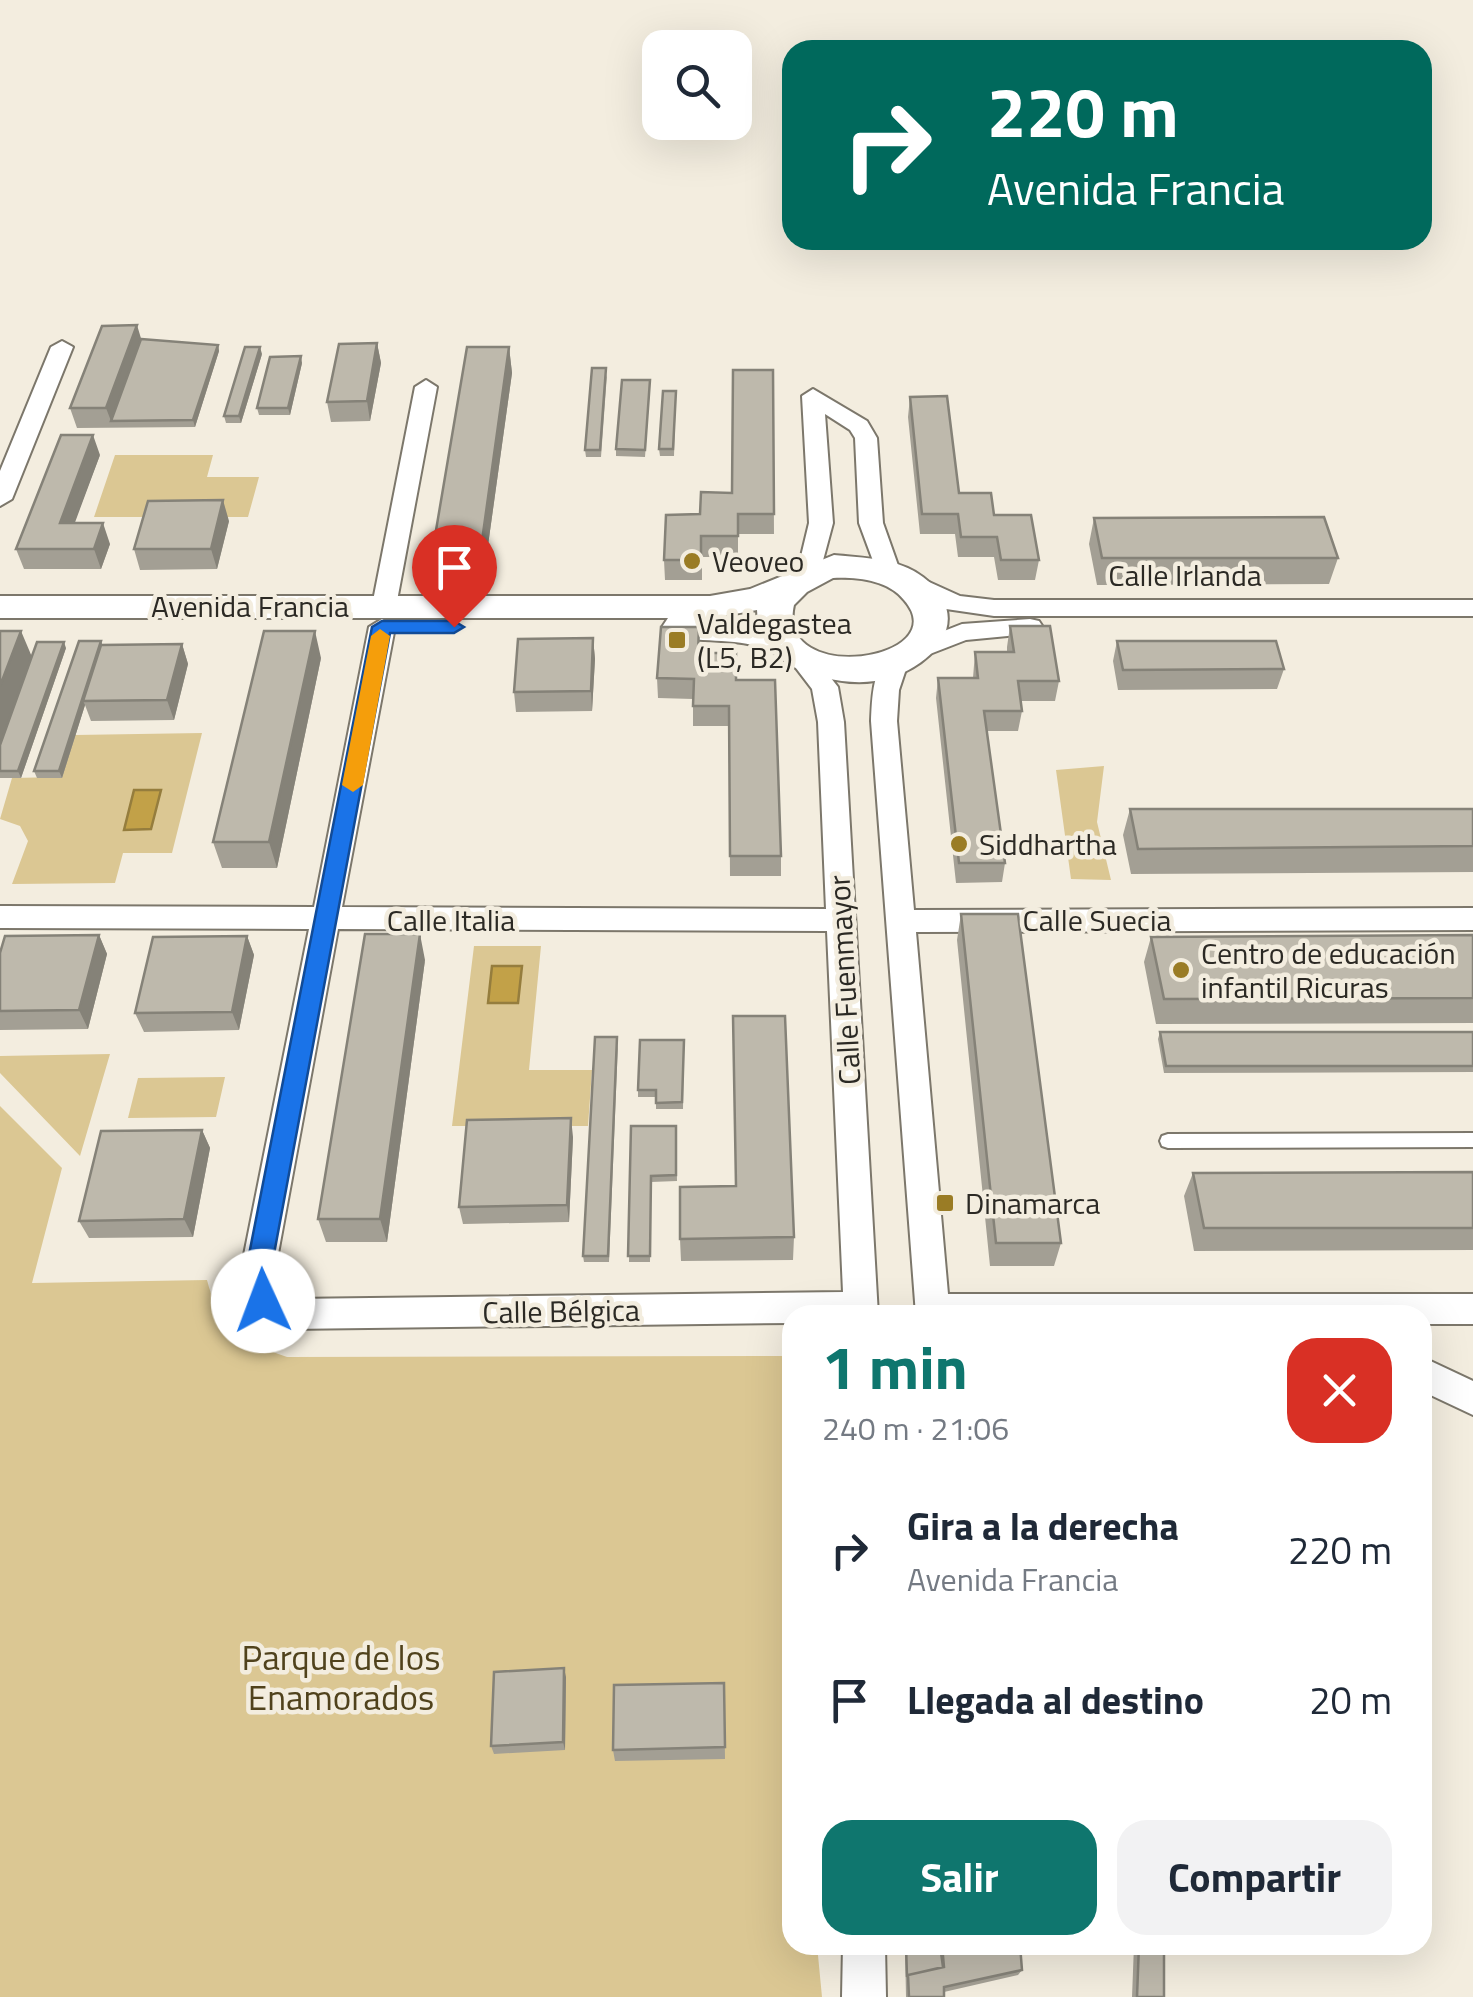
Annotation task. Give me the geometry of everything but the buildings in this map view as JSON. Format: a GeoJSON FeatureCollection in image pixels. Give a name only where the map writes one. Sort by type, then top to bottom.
{"type":"FeatureCollection","features":[{"type":"Feature","properties":{"kind":"main road"},"geometry":{"type":"LineString","coordinates":[[834,566],[862,566],[896,575],[923,594],[932,613],[931,633],[906,657],[846,670],[820,665],[792,649],[776,627],[774,610],[780,594],[802,577],[834,566]]}},
{"type":"Feature","properties":{"kind":"main road","name":"Avenida Francia"},"geometry":{"type":"LineString","coordinates":[[0,626],[710,607],[758,599],[802,577]]}},
{"type":"Feature","properties":{"kind":"main road","name":"Avenida Francia"},"geometry":{"type":"LineString","coordinates":[[0,606],[709,628],[792,649]]}},
{"type":"Feature","properties":{"kind":"street"},"geometry":{"type":"LineString","coordinates":[[0,499],[62,347]]}},
{"type":"Feature","properties":{"kind":"street"},"geometry":{"type":"LineString","coordinates":[[327,920],[426,387]]}},
{"type":"Feature","properties":{"kind":"street"},"geometry":{"type":"LineString","coordinates":[[802,577],[821,523],[814,396],[859,426],[866,438],[872,523],[896,575]]}},
{"type":"Feature","properties":{"kind":"street","name":"Calle Irlanda"},"geometry":{"type":"LineString","coordinates":[[896,575],[955,604],[994,608],[1473,608]]}},
{"type":"Feature","properties":{"kind":"street","name":"Calle Irlanda"},"geometry":{"type":"LineString","coordinates":[[906,657],[962,632],[996,627],[1473,626]]}},
{"type":"Feature","properties":{"kind":"street","name":"Calle Fuenmayor"},"geometry":{"type":"LineString","coordinates":[[792,649],[825,688],[831,722],[861,1305]]}},
{"type":"Feature","properties":{"kind":"street","name":"Calle Fuenmayor"},"geometry":{"type":"LineString","coordinates":[[906,657],[886,690],[884,721],[932,1305]]}},
{"type":"Feature","properties":{"kind":"street","name":"Calle Italia"},"geometry":{"type":"LineString","coordinates":[[0,916],[841,920]]}},
{"type":"Feature","properties":{"kind":"street","name":"Calle Suecia"},"geometry":{"type":"LineString","coordinates":[[900,921],[1473,919]]}},
{"type":"Feature","properties":{"kind":"street","name":"Calle Bélgica"},"geometry":{"type":"LineString","coordinates":[[327,920],[258,1270],[263,1301],[288,1314],[782,1311]]}},
{"type":"Feature","properties":{"kind":"street"},"geometry":{"type":"LineString","coordinates":[[1432,1310],[1473,1309]]}},
{"type":"Feature","properties":{"kind":"street"},"geometry":{"type":"LineString","coordinates":[[1432,1378],[1473,1399]]}},
{"type":"Feature","properties":{"kind":"street"},"geometry":{"type":"LineString","coordinates":[[864,1955],[864,1997]]}},
{"type":"Feature","properties":{"kind":"lane"},"geometry":{"type":"LineString","coordinates":[[1168,1141],[1473,1140]]}},
{"type":"Feature","properties":{"kind":"green space"},"geometry":{"type":"Polygon","coordinates":[[[115,455],[213,455],[207,477],[259,477],[248,517],[94,517],[115,455]]]}},
{"type":"Feature","properties":{"kind":"green space"},"geometry":{"type":"Polygon","coordinates":[[[202,733],[172,853],[123,853],[115,883],[12,884],[28,841],[20,826],[0,819],[12,778],[62,777],[75,735],[202,733]]]}},
{"type":"Feature","properties":{"kind":"green space"},"geometry":{"type":"Polygon","coordinates":[[[1104,766],[1097,822],[1111,880],[1071,879],[1056,770],[1104,766]]]}},
{"type":"Feature","properties":{"kind":"green space"},"geometry":{"type":"Polygon","coordinates":[[[474,946],[541,946],[529,1070],[592,1070],[588,1126],[452,1126],[474,946]]]}},
{"type":"Feature","properties":{"kind":"green space"},"geometry":{"type":"Polygon","coordinates":[[[110,1054],[80,1156],[0,1073],[0,1056],[110,1054]]]}},
{"type":"Feature","properties":{"kind":"green space"},"geometry":{"type":"Polygon","coordinates":[[[225,1077],[216,1117],[128,1118],[138,1078],[225,1077]]]}},
{"type":"Feature","properties":{"kind":"green space","name":"Parque de los Enamorados"},"geometry":{"type":"Polygon","coordinates":[[[0,1106],[62,1168],[32,1283],[207,1280],[219,1311],[235,1331],[287,1357],[782,1356],[782,1955],[818,1955],[822,1997],[0,1997],[0,1106]]]}},
{"type":"Feature","properties":{"kind":"shaded area"},"geometry":{"type":"Polygon","coordinates":[[[134,790],[161,790],[151,829],[124,830],[134,790]]]}},
{"type":"Feature","properties":{"kind":"shaded area"},"geometry":{"type":"Polygon","coordinates":[[[492,966],[522,966],[518,1003],[488,1003],[492,966]]]}},
{"type":"Feature","properties":{"kind":"slow traffic"},"geometry":{"type":"LineString","coordinates":[[353,785],[380,636]]}},
{"type":"Feature","properties":{"kind":"place","name":"Veoveo"},"geometry":{"type":"Point","coordinates":[692,561]}},
{"type":"Feature","properties":{"kind":"place","name":"Valdegastea (L5, B2)"},"geometry":{"type":"Point","coordinates":[677,640]}},
{"type":"Feature","properties":{"kind":"place","name":"Siddhartha"},"geometry":{"type":"Point","coordinates":[959,844]}},
{"type":"Feature","properties":{"kind":"place","name":"Centro de educación infantil Ricuras"},"geometry":{"type":"Point","coordinates":[1181,970]}},
{"type":"Feature","properties":{"kind":"place","name":"Dinamarca"},"geometry":{"type":"Point","coordinates":[945,1203]}},
{"type":"Feature","properties":{"kind":"route"},"geometry":{"type":"LineString","coordinates":[[263,1301],[258,1270],[382,627],[454,627]]}}]}
